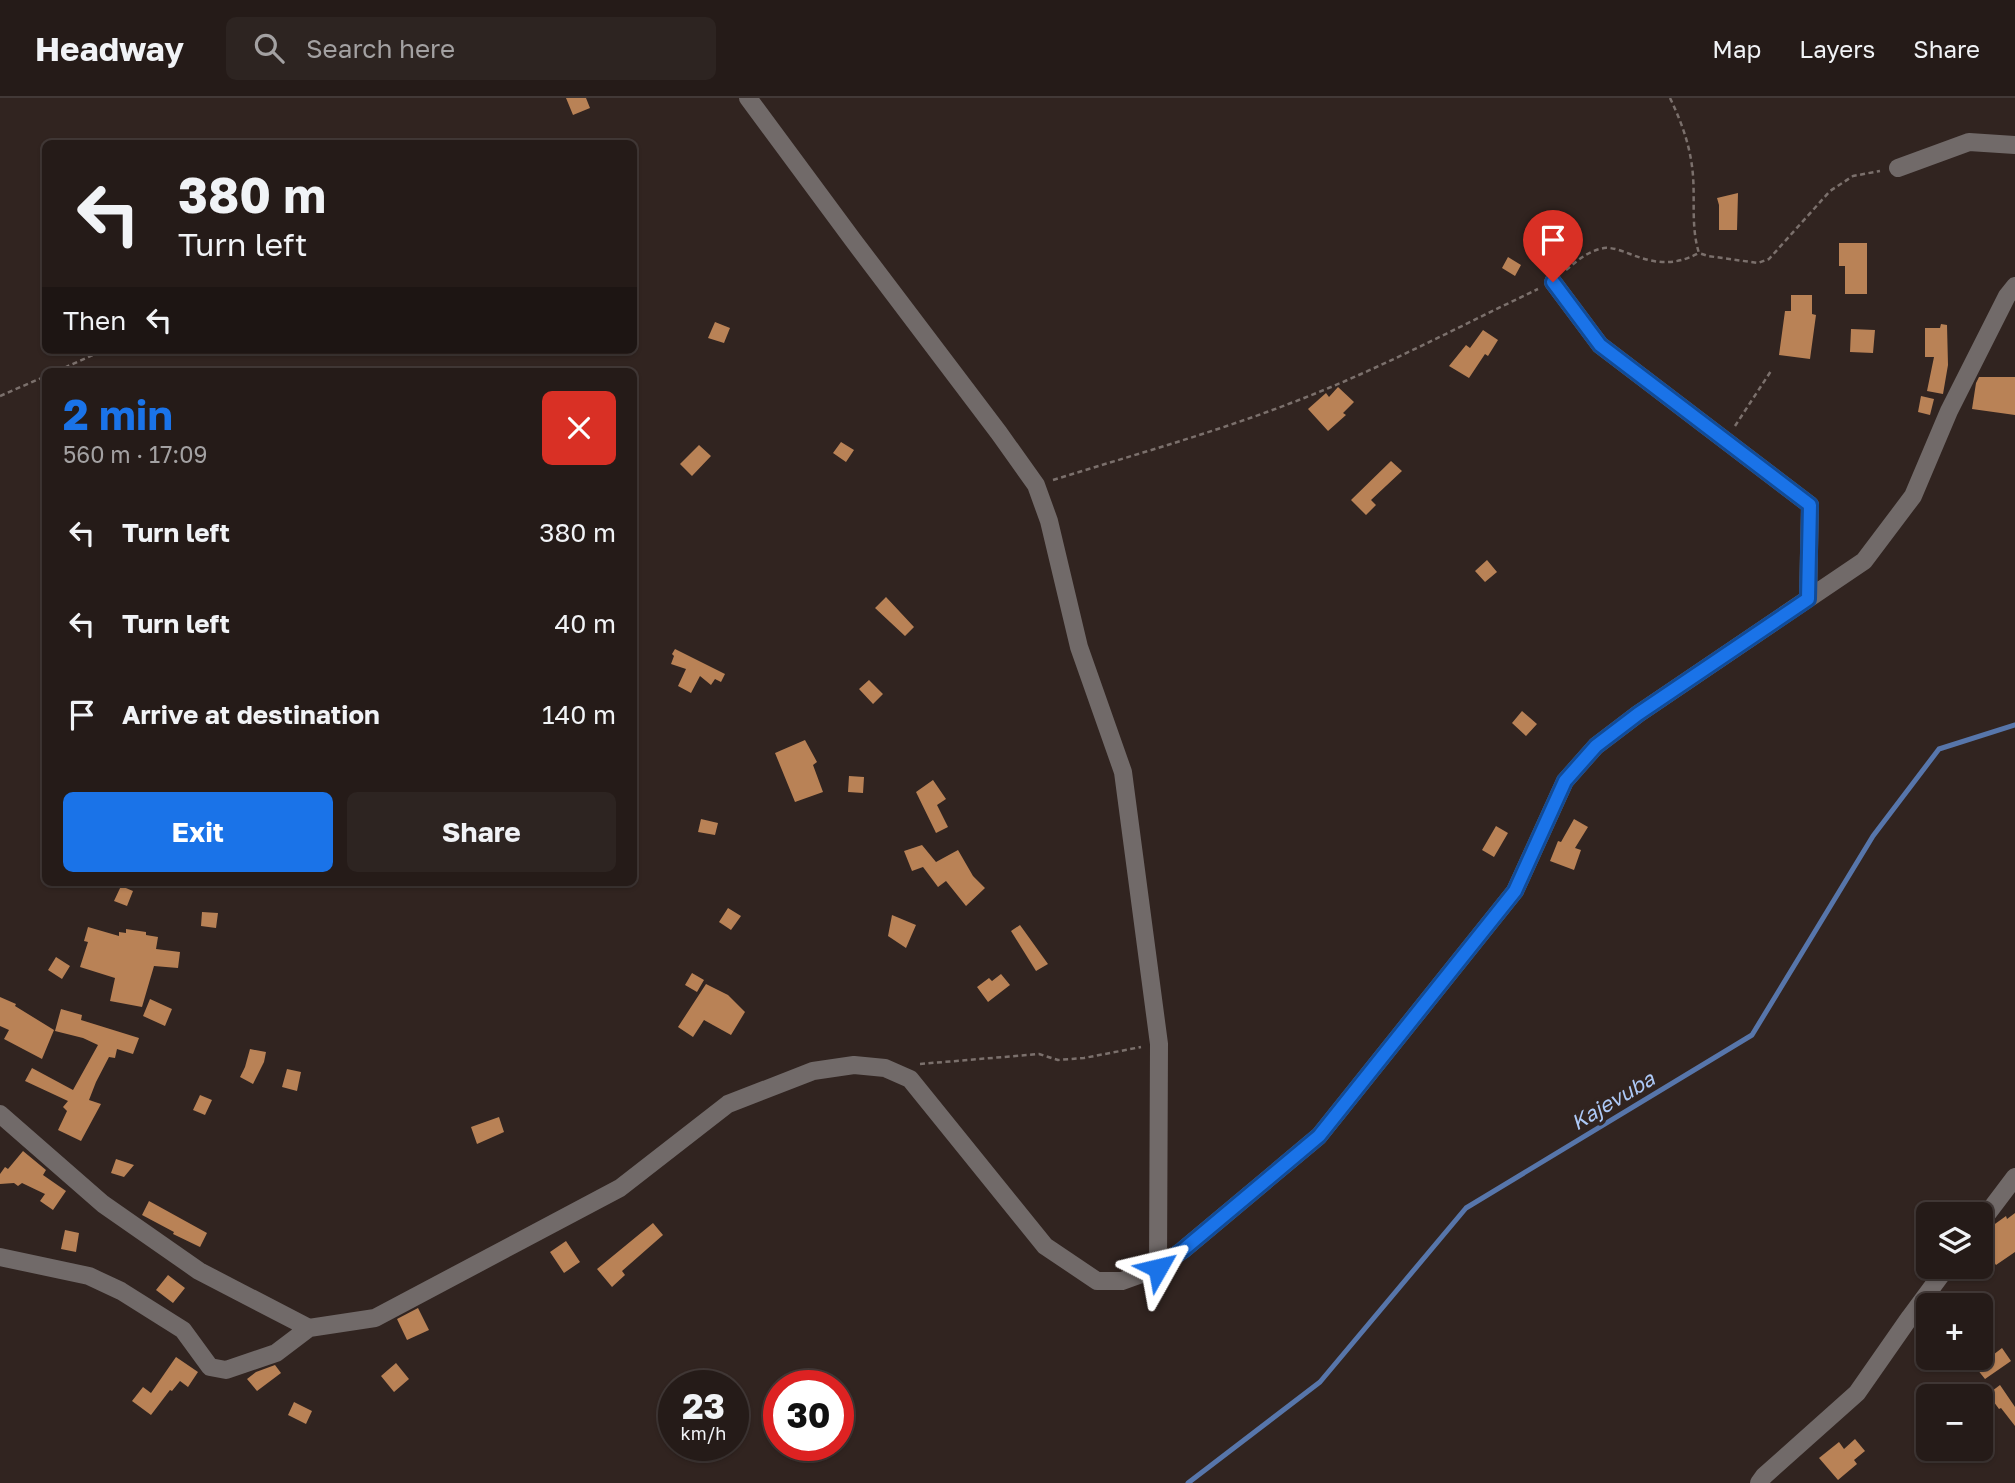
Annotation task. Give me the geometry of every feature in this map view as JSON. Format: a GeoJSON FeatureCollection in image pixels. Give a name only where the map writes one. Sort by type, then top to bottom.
{"type":"FeatureCollection","features":[{"type":"Feature","properties":{"kind":"street"},"geometry":{"type":"LineString","coordinates":[[748,98],[999,433],[1036,485],[1049,521],[1079,647],[1123,772],[1158,1044],[1158,1268]]}},
{"type":"Feature","properties":{"kind":"street"},"geometry":{"type":"LineString","coordinates":[[1898,168],[1969,142],[2015,145]]}},
{"type":"Feature","properties":{"kind":"street"},"geometry":{"type":"LineString","coordinates":[[1553,282],[1600,345],[1810,505],[1808,599]]}},
{"type":"Feature","properties":{"kind":"street"},"geometry":{"type":"LineString","coordinates":[[0,1257],[89,1276],[121,1291],[183,1330],[210,1367],[226,1370],[276,1353],[309,1328],[375,1318],[632,1179],[728,1104],[813,1071],[855,1065],[885,1068],[910,1079],[1045,1245],[1097,1281],[1122,1281],[1158,1268],[1319,1136],[1515,891],[1565,781],[1596,746],[1638,714],[1864,561],[1913,496],[1949,411],[2007,296],[2015,286]]}},
{"type":"Feature","properties":{"kind":"street"},"geometry":{"type":"LineString","coordinates":[[0,1114],[103,1204],[199,1271],[309,1328]]}},
{"type":"Feature","properties":{"kind":"street"},"geometry":{"type":"LineString","coordinates":[[1993,1206],[2015,1177]]}},
{"type":"Feature","properties":{"kind":"street"},"geometry":{"type":"LineString","coordinates":[[1759,1483],[1857,1393],[1938,1279]]}},
{"type":"Feature","properties":{"kind":"path"},"geometry":{"type":"LineString","coordinates":[[1670,98],[1685,131],[1693,174],[1695,241],[1699,253],[1708,257],[1759,263],[1769,259],[1830,191],[1853,176],[1898,168]]}},
{"type":"Feature","properties":{"kind":"path"},"geometry":{"type":"LineString","coordinates":[[1036,485],[1291,404],[1370,371],[1553,282],[1585,255],[1606,247],[1647,261],[1661,262],[1684,261],[1699,253]]}},
{"type":"Feature","properties":{"kind":"path"},"geometry":{"type":"LineString","coordinates":[[64,368],[95,354]]}},
{"type":"Feature","properties":{"kind":"path"},"geometry":{"type":"LineString","coordinates":[[1726,440],[1771,371]]}},
{"type":"Feature","properties":{"kind":"path"},"geometry":{"type":"LineString","coordinates":[[0,396],[42,378]]}},
{"type":"Feature","properties":{"kind":"path"},"geometry":{"type":"LineString","coordinates":[[912,1065],[1039,1054],[1058,1060],[1084,1058],[1158,1044]]}},
{"type":"Feature","properties":{"kind":"building"},"geometry":{"type":"Polygon","coordinates":[[[566,98],[586,98],[590,108],[573,115],[566,98]]]}},
{"type":"Feature","properties":{"kind":"building"},"geometry":{"type":"Polygon","coordinates":[[[1738,193],[1737,230],[1719,230],[1717,198],[1738,193]]]}},
{"type":"Feature","properties":{"kind":"building"},"geometry":{"type":"Polygon","coordinates":[[[1839,243],[1867,243],[1867,294],[1845,294],[1845,266],[1839,266],[1839,243]]]}},
{"type":"Feature","properties":{"kind":"building"},"geometry":{"type":"Polygon","coordinates":[[[1508,257],[1521,265],[1515,276],[1502,268],[1508,257]]]}},
{"type":"Feature","properties":{"kind":"building"},"geometry":{"type":"Polygon","coordinates":[[[1791,295],[1812,295],[1812,314],[1816,315],[1810,359],[1779,355],[1785,311],[1791,311],[1791,295]]]}},
{"type":"Feature","properties":{"kind":"building"},"geometry":{"type":"Polygon","coordinates":[[[715,322],[730,328],[724,343],[708,338],[715,322]]]}},
{"type":"Feature","properties":{"kind":"building"},"geometry":{"type":"Polygon","coordinates":[[[1941,324],[1947,325],[1948,365],[1943,394],[1927,391],[1934,357],[1925,357],[1925,328],[1940,328],[1941,324]]]}},
{"type":"Feature","properties":{"kind":"building"},"geometry":{"type":"Polygon","coordinates":[[[1851,329],[1875,330],[1873,353],[1850,352],[1851,329]]]}},
{"type":"Feature","properties":{"kind":"building"},"geometry":{"type":"Polygon","coordinates":[[[1483,330],[1498,340],[1469,378],[1449,366],[1466,345],[1470,348],[1483,330]]]}},
{"type":"Feature","properties":{"kind":"building"},"geometry":{"type":"Polygon","coordinates":[[[1979,377],[2015,377],[2015,415],[1972,409],[1979,377]]]}},
{"type":"Feature","properties":{"kind":"building"},"geometry":{"type":"Polygon","coordinates":[[[1338,387],[1354,402],[1343,413],[1346,415],[1328,431],[1308,409],[1326,393],[1329,397],[1338,387]]]}},
{"type":"Feature","properties":{"kind":"building"},"geometry":{"type":"Polygon","coordinates":[[[1921,396],[1934,399],[1930,415],[1918,412],[1921,396]]]}},
{"type":"Feature","properties":{"kind":"building"},"geometry":{"type":"Polygon","coordinates":[[[841,442],[854,450],[846,462],[833,453],[841,442]]]}},
{"type":"Feature","properties":{"kind":"building"},"geometry":{"type":"Polygon","coordinates":[[[699,445],[711,456],[692,476],[680,464],[699,445]]]}},
{"type":"Feature","properties":{"kind":"building"},"geometry":{"type":"Polygon","coordinates":[[[1391,461],[1402,471],[1371,500],[1376,505],[1366,515],[1351,500],[1391,461]]]}},
{"type":"Feature","properties":{"kind":"building"},"geometry":{"type":"Polygon","coordinates":[[[1487,560],[1497,572],[1485,582],[1475,571],[1487,560]]]}},
{"type":"Feature","properties":{"kind":"building"},"geometry":{"type":"Polygon","coordinates":[[[886,597],[914,627],[905,636],[875,608],[886,597]]]}},
{"type":"Feature","properties":{"kind":"building"},"geometry":{"type":"Polygon","coordinates":[[[675,649],[725,674],[721,682],[715,679],[711,685],[700,676],[691,693],[678,686],[686,669],[671,664],[675,649]]]}},
{"type":"Feature","properties":{"kind":"building"},"geometry":{"type":"Polygon","coordinates":[[[869,680],[883,694],[873,704],[859,689],[869,680]]]}},
{"type":"Feature","properties":{"kind":"building"},"geometry":{"type":"Polygon","coordinates":[[[1522,711],[1537,724],[1526,736],[1512,723],[1522,711]]]}},
{"type":"Feature","properties":{"kind":"building"},"geometry":{"type":"Polygon","coordinates":[[[805,740],[817,762],[813,765],[823,792],[795,802],[775,753],[805,740]]]}},
{"type":"Feature","properties":{"kind":"building"},"geometry":{"type":"Polygon","coordinates":[[[849,776],[864,777],[863,793],[848,792],[849,776]]]}},
{"type":"Feature","properties":{"kind":"building"},"geometry":{"type":"Polygon","coordinates":[[[933,780],[946,799],[937,805],[948,827],[936,833],[916,792],[933,780]]]}},
{"type":"Feature","properties":{"kind":"building"},"geometry":{"type":"Polygon","coordinates":[[[701,819],[718,823],[715,835],[698,832],[701,819]]]}},
{"type":"Feature","properties":{"kind":"building"},"geometry":{"type":"Polygon","coordinates":[[[1574,819],[1588,827],[1575,848],[1581,850],[1574,870],[1550,861],[1558,841],[1561,842],[1574,819]]]}},
{"type":"Feature","properties":{"kind":"building"},"geometry":{"type":"Polygon","coordinates":[[[1496,826],[1508,833],[1494,857],[1482,850],[1496,826]]]}},
{"type":"Feature","properties":{"kind":"building"},"geometry":{"type":"Polygon","coordinates":[[[922,845],[936,862],[958,850],[973,876],[985,888],[966,906],[946,881],[938,887],[923,867],[912,871],[904,851],[922,845]]]}},
{"type":"Feature","properties":{"kind":"building"},"geometry":{"type":"Polygon","coordinates":[[[121,886],[133,891],[127,906],[114,901],[121,886]]]}},
{"type":"Feature","properties":{"kind":"building"},"geometry":{"type":"Polygon","coordinates":[[[728,908],[741,916],[731,930],[719,922],[728,908]]]}},
{"type":"Feature","properties":{"kind":"building"},"geometry":{"type":"Polygon","coordinates":[[[202,912],[218,913],[216,928],[201,926],[202,912]]]}},
{"type":"Feature","properties":{"kind":"building"},"geometry":{"type":"Polygon","coordinates":[[[892,915],[916,925],[906,948],[888,936],[892,915]]]}},
{"type":"Feature","properties":{"kind":"building"},"geometry":{"type":"Polygon","coordinates":[[[1020,925],[1048,964],[1036,971],[1011,931],[1020,925]]]}},
{"type":"Feature","properties":{"kind":"building"},"geometry":{"type":"Polygon","coordinates":[[[88,927],[119,936],[119,932],[126,933],[126,929],[158,937],[156,949],[180,952],[178,968],[154,966],[142,1007],[110,1001],[115,978],[80,967],[88,942],[84,941],[88,927]]]}},
{"type":"Feature","properties":{"kind":"building"},"geometry":{"type":"Polygon","coordinates":[[[56,957],[70,966],[62,979],[48,970],[56,957]]]}},
{"type":"Feature","properties":{"kind":"building"},"geometry":{"type":"Polygon","coordinates":[[[692,973],[704,980],[697,992],[685,985],[692,973]]]}},
{"type":"Feature","properties":{"kind":"building"},"geometry":{"type":"Polygon","coordinates":[[[1001,974],[1010,985],[988,1002],[977,987],[989,978],[992,981],[1001,974]]]}},
{"type":"Feature","properties":{"kind":"building"},"geometry":{"type":"Polygon","coordinates":[[[706,984],[728,995],[745,1012],[731,1035],[704,1020],[693,1037],[678,1027],[706,984]]]}},
{"type":"Feature","properties":{"kind":"building"},"geometry":{"type":"Polygon","coordinates":[[[0,997],[16,1004],[15,1006],[54,1030],[42,1059],[4,1039],[9,1030],[0,1026],[0,997]]]}},
{"type":"Feature","properties":{"kind":"building"},"geometry":{"type":"Polygon","coordinates":[[[150,999],[172,1009],[165,1026],[143,1016],[150,999]]]}},
{"type":"Feature","properties":{"kind":"building"},"geometry":{"type":"Polygon","coordinates":[[[61,1009],[82,1015],[81,1020],[139,1038],[133,1054],[117,1049],[115,1058],[109,1057],[89,1100],[101,1104],[81,1141],[58,1130],[67,1111],[63,1107],[68,1101],[25,1081],[32,1068],[73,1090],[98,1045],[55,1031],[61,1009]]]}},
{"type":"Feature","properties":{"kind":"building"},"geometry":{"type":"Polygon","coordinates":[[[250,1049],[266,1052],[253,1084],[240,1077],[250,1049]]]}},
{"type":"Feature","properties":{"kind":"building"},"geometry":{"type":"Polygon","coordinates":[[[287,1069],[301,1072],[297,1091],[282,1087],[287,1069]]]}},
{"type":"Feature","properties":{"kind":"building"},"geometry":{"type":"Polygon","coordinates":[[[200,1095],[212,1100],[205,1115],[193,1110],[200,1095]]]}},
{"type":"Feature","properties":{"kind":"building"},"geometry":{"type":"Polygon","coordinates":[[[499,1117],[504,1132],[477,1144],[471,1127],[499,1117]]]}},
{"type":"Feature","properties":{"kind":"building"},"geometry":{"type":"Polygon","coordinates":[[[23,1151],[46,1170],[43,1175],[66,1191],[53,1210],[40,1201],[45,1194],[22,1183],[18,1186],[14,1183],[0,1184],[0,1174],[5,1167],[8,1169],[23,1151]]]}},
{"type":"Feature","properties":{"kind":"building"},"geometry":{"type":"Polygon","coordinates":[[[116,1159],[134,1165],[124,1177],[111,1173],[116,1159]]]}},
{"type":"Feature","properties":{"kind":"building"},"geometry":{"type":"Polygon","coordinates":[[[149,1201],[207,1233],[200,1247],[142,1215],[149,1201]]]}},
{"type":"Feature","properties":{"kind":"building"},"geometry":{"type":"Polygon","coordinates":[[[2015,1213],[2015,1252],[1996,1265],[1993,1261],[1993,1225],[2006,1216],[2007,1219],[2015,1213]]]}},
{"type":"Feature","properties":{"kind":"building"},"geometry":{"type":"Polygon","coordinates":[[[653,1223],[663,1235],[622,1271],[625,1275],[612,1287],[597,1269],[653,1223]]]}},
{"type":"Feature","properties":{"kind":"building"},"geometry":{"type":"Polygon","coordinates":[[[65,1230],[79,1233],[76,1252],[61,1249],[65,1230]]]}},
{"type":"Feature","properties":{"kind":"building"},"geometry":{"type":"Polygon","coordinates":[[[566,1241],[580,1262],[564,1273],[550,1252],[566,1241]]]}},
{"type":"Feature","properties":{"kind":"building"},"geometry":{"type":"Polygon","coordinates":[[[168,1275],[185,1288],[173,1303],[156,1290],[168,1275]]]}},
{"type":"Feature","properties":{"kind":"building"},"geometry":{"type":"Polygon","coordinates":[[[418,1308],[429,1330],[407,1340],[397,1319],[418,1308]]]}},
{"type":"Feature","properties":{"kind":"building"},"geometry":{"type":"Polygon","coordinates":[[[2002,1348],[2011,1361],[1985,1379],[1978,1370],[1993,1370],[1993,1355],[2002,1348]]]}},
{"type":"Feature","properties":{"kind":"building"},"geometry":{"type":"Polygon","coordinates":[[[176,1357],[198,1372],[188,1387],[180,1381],[170,1390],[151,1415],[132,1401],[143,1387],[151,1393],[176,1357]]]}},
{"type":"Feature","properties":{"kind":"building"},"geometry":{"type":"Polygon","coordinates":[[[396,1363],[409,1379],[394,1392],[381,1376],[396,1363]]]}},
{"type":"Feature","properties":{"kind":"building"},"geometry":{"type":"Polygon","coordinates":[[[275,1365],[281,1373],[257,1391],[247,1379],[256,1372],[275,1365]]]}},
{"type":"Feature","properties":{"kind":"building"},"geometry":{"type":"Polygon","coordinates":[[[2000,1385],[2015,1407],[2015,1426],[1993,1401],[1993,1390],[2000,1385]]]}},
{"type":"Feature","properties":{"kind":"building"},"geometry":{"type":"Polygon","coordinates":[[[294,1402],[312,1411],[306,1424],[288,1415],[294,1402]]]}},
{"type":"Feature","properties":{"kind":"building"},"geometry":{"type":"Polygon","coordinates":[[[1855,1439],[1865,1451],[1854,1460],[1857,1464],[1838,1480],[1819,1458],[1839,1442],[1844,1449],[1855,1439]]]}},
{"type":"Feature","properties":{"kind":"waterway","name":"Kajevuba"},"geometry":{"type":"LineString","coordinates":[[1188,1483],[1320,1382],[1466,1208],[1752,1035],[1873,836],[1939,749],[2015,725]]}},
{"type":"Feature","properties":{"kind":"route"},"geometry":{"type":"LineString","coordinates":[[1158,1268],[1319,1136],[1515,891],[1565,781],[1596,746],[1638,714],[1808,599],[1810,505],[1600,345],[1553,282]]}}]}
